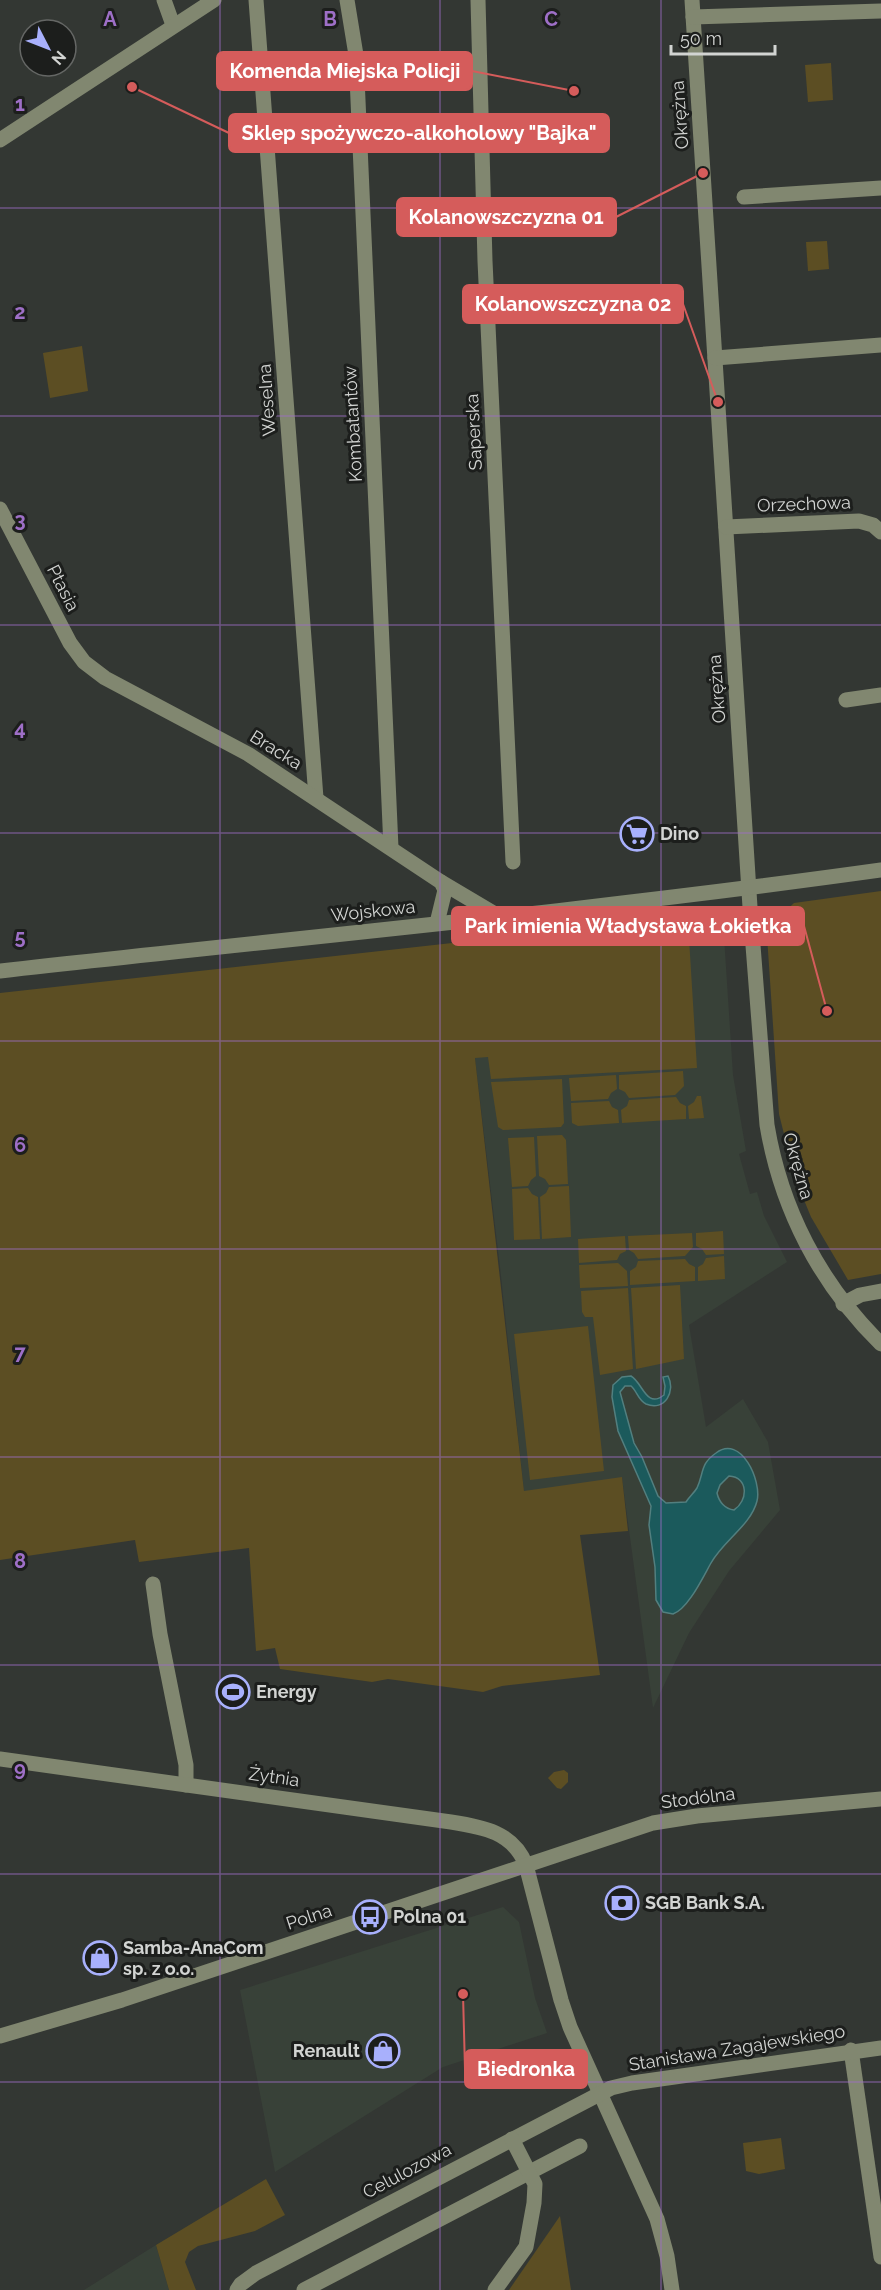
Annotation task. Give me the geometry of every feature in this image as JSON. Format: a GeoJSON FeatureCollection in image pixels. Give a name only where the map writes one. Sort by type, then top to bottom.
{"type":"FeatureCollection","features":[{"type":"Feature","properties":{"kind":"street"},"geometry":{"type":"LineString","coordinates":[[165,0],[173,26]]}},
{"type":"Feature","properties":{"kind":"street"},"geometry":{"type":"LineString","coordinates":[[0,140],[214,0]]}},
{"type":"Feature","properties":{"kind":"street","name":"Weselna"},"geometry":{"type":"LineString","coordinates":[[256,0],[316,798]]}},
{"type":"Feature","properties":{"kind":"street","name":"Kombatantów"},"geometry":{"type":"LineString","coordinates":[[346,0],[356,55],[392,848]]}},
{"type":"Feature","properties":{"kind":"street","name":"Saperska"},"geometry":{"type":"LineString","coordinates":[[478,0],[486,273],[513,862]]}},
{"type":"Feature","properties":{"kind":"street","name":"Okrężna"},"geometry":{"type":"LineString","coordinates":[[692,0],[763,1094],[771,1147],[787,1202],[802,1237],[843,1304],[881,1344]]}},
{"type":"Feature","properties":{"kind":"street"},"geometry":{"type":"LineString","coordinates":[[693,17],[881,11]]}},
{"type":"Feature","properties":{"kind":"street"},"geometry":{"type":"LineString","coordinates":[[744,197],[881,188]]}},
{"type":"Feature","properties":{"kind":"street"},"geometry":{"type":"LineString","coordinates":[[715,358],[881,345]]}},
{"type":"Feature","properties":{"kind":"street","name":"Ptasia"},"geometry":{"type":"LineString","coordinates":[[0,509],[5,533],[84,662]]}},
{"type":"Feature","properties":{"kind":"street","name":"Orzechowa"},"geometry":{"type":"LineString","coordinates":[[726,527],[859,521],[873,525],[881,532]]}},
{"type":"Feature","properties":{"kind":"street","name":"Bracka"},"geometry":{"type":"LineString","coordinates":[[84,662],[105,678],[248,754],[441,882],[500,918]]}},
{"type":"Feature","properties":{"kind":"street"},"geometry":{"type":"LineString","coordinates":[[846,700],[881,695]]}},
{"type":"Feature","properties":{"kind":"street","name":"Wojskowa"},"geometry":{"type":"LineString","coordinates":[[0,971],[500,918],[881,870]]}},
{"type":"Feature","properties":{"kind":"street"},"geometry":{"type":"LineString","coordinates":[[437,923],[445,891],[441,882]]}},
{"type":"Feature","properties":{"kind":"street"},"geometry":{"type":"LineString","coordinates":[[843,1304],[860,1295],[881,1292]]}},
{"type":"Feature","properties":{"kind":"street"},"geometry":{"type":"LineString","coordinates":[[153,1584],[160,1634],[186,1765],[186,1785]]}},
{"type":"Feature","properties":{"kind":"street","name":"Żytnia"},"geometry":{"type":"LineString","coordinates":[[0,1759],[462,1824],[507,1838],[521,1853],[526,1865]]}},
{"type":"Feature","properties":{"kind":"street","name":"Stodólna"},"geometry":{"type":"LineString","coordinates":[[526,1865],[665,1821],[881,1799]]}},
{"type":"Feature","properties":{"kind":"street"},"geometry":{"type":"LineString","coordinates":[[526,1865],[570,2027],[657,2219],[667,2256],[672,2290]]}},
{"type":"Feature","properties":{"kind":"street","name":"Polna"},"geometry":{"type":"LineString","coordinates":[[0,2036],[122,2000],[526,1865]]}},
{"type":"Feature","properties":{"kind":"street","name":"Stanisława Zagajewskiego"},"geometry":{"type":"LineString","coordinates":[[600,2093],[632,2083],[851,2050],[881,2048]]}},
{"type":"Feature","properties":{"kind":"street"},"geometry":{"type":"LineString","coordinates":[[851,2050],[881,2257]]}},
{"type":"Feature","properties":{"kind":"street","name":"Celulozowa"},"geometry":{"type":"LineString","coordinates":[[237,2290],[248,2278],[261,2270],[600,2093]]}},
{"type":"Feature","properties":{"kind":"street"},"geometry":{"type":"LineString","coordinates":[[495,2290],[524,2252],[528,2243],[536,2188],[512,2139]]}},
{"type":"Feature","properties":{"kind":"street"},"geometry":{"type":"LineString","coordinates":[[304,2290],[580,2146]]}},
{"type":"Feature","properties":{"kind":"shaded area"},"geometry":{"type":"Polygon","coordinates":[[[831,63],[833,100],[808,102],[805,65],[831,63]]]}},
{"type":"Feature","properties":{"kind":"shaded area"},"geometry":{"type":"Polygon","coordinates":[[[827,241],[829,269],[808,271],[806,242],[827,241]]]}},
{"type":"Feature","properties":{"kind":"shaded area"},"geometry":{"type":"Polygon","coordinates":[[[82,346],[88,391],[50,398],[43,353],[82,346]]]}},
{"type":"Feature","properties":{"kind":"shaded area"},"geometry":{"type":"Polygon","coordinates":[[[881,891],[881,1274],[848,1280],[811,1217],[795,1178],[779,1114],[766,921],[777,919],[794,903],[881,891]]]}},
{"type":"Feature","properties":{"kind":"shaded area"},"geometry":{"type":"Polygon","coordinates":[[[711,920],[723,921],[733,1075],[746,1151],[739,1154],[750,1194],[757,1192],[764,1216],[787,1262],[689,1325],[706,1427],[743,1399],[768,1442],[780,1510],[729,1571],[689,1633],[653,1708],[622,1478],[524,1492],[461,942],[591,931],[592,940],[635,935],[635,928],[711,920]]]}},
{"type":"Feature","properties":{"kind":"shaded area"},"geometry":{"type":"Polygon","coordinates":[[[688,922],[697,1068],[491,1079],[488,1057],[475,1058],[524,1491],[622,1477],[628,1531],[580,1535],[600,1675],[502,1686],[483,1692],[388,1679],[372,1682],[280,1669],[275,1648],[256,1651],[249,1548],[139,1562],[135,1540],[0,1560],[0,993],[461,942],[591,931],[592,940],[635,935],[635,928],[688,922]]]}},
{"type":"Feature","properties":{"kind":"shaded area"},"geometry":{"type":"Polygon","coordinates":[[[683,1071],[684,1086],[675,1095],[629,1098],[619,1089],[619,1075],[683,1071]]]}},
{"type":"Feature","properties":{"kind":"shaded area"},"geometry":{"type":"Polygon","coordinates":[[[616,1075],[617,1089],[608,1099],[571,1101],[569,1078],[616,1075]]]}},
{"type":"Feature","properties":{"kind":"shaded area"},"geometry":{"type":"Polygon","coordinates":[[[562,1079],[564,1123],[561,1127],[503,1130],[498,1127],[491,1082],[562,1079]]]}},
{"type":"Feature","properties":{"kind":"shaded area"},"geometry":{"type":"Polygon","coordinates":[[[697,1096],[701,1096],[704,1118],[689,1119],[688,1106],[697,1096]]]}},
{"type":"Feature","properties":{"kind":"shaded area"},"geometry":{"type":"Polygon","coordinates":[[[676,1097],[686,1106],[686,1119],[622,1123],[621,1110],[627,1106],[629,1100],[676,1097]]]}},
{"type":"Feature","properties":{"kind":"shaded area"},"geometry":{"type":"Polygon","coordinates":[[[609,1101],[612,1107],[618,1110],[619,1123],[578,1126],[572,1123],[571,1103],[609,1101]]]}},
{"type":"Feature","properties":{"kind":"shaded area"},"geometry":{"type":"Polygon","coordinates":[[[562,1135],[566,1140],[568,1184],[549,1185],[539,1176],[537,1136],[562,1135]]]}},
{"type":"Feature","properties":{"kind":"shaded area"},"geometry":{"type":"Polygon","coordinates":[[[534,1137],[536,1176],[528,1186],[512,1187],[508,1138],[534,1137]]]}},
{"type":"Feature","properties":{"kind":"shaded area"},"geometry":{"type":"Polygon","coordinates":[[[569,1186],[571,1237],[542,1239],[540,1197],[549,1187],[569,1186]]]}},
{"type":"Feature","properties":{"kind":"shaded area"},"geometry":{"type":"Polygon","coordinates":[[[528,1188],[538,1197],[540,1239],[514,1240],[512,1189],[528,1188]]]}},
{"type":"Feature","properties":{"kind":"shaded area"},"geometry":{"type":"Polygon","coordinates":[[[723,1231],[724,1254],[706,1255],[696,1246],[696,1233],[723,1231]]]}},
{"type":"Feature","properties":{"kind":"shaded area"},"geometry":{"type":"Polygon","coordinates":[[[692,1233],[693,1247],[685,1256],[638,1259],[629,1250],[628,1236],[692,1233]]]}},
{"type":"Feature","properties":{"kind":"shaded area"},"geometry":{"type":"Polygon","coordinates":[[[625,1236],[626,1251],[620,1254],[617,1260],[579,1263],[578,1239],[625,1236]]]}},
{"type":"Feature","properties":{"kind":"shaded area"},"geometry":{"type":"Polygon","coordinates":[[[724,1256],[725,1279],[698,1281],[698,1267],[706,1258],[724,1256]]]}},
{"type":"Feature","properties":{"kind":"shaded area"},"geometry":{"type":"Polygon","coordinates":[[[685,1259],[695,1267],[695,1281],[630,1285],[630,1271],[636,1267],[638,1261],[685,1259]]]}},
{"type":"Feature","properties":{"kind":"shaded area"},"geometry":{"type":"Polygon","coordinates":[[[618,1263],[627,1271],[628,1286],[580,1288],[579,1265],[618,1263]]]}},
{"type":"Feature","properties":{"kind":"shaded area"},"geometry":{"type":"Polygon","coordinates":[[[680,1285],[684,1359],[636,1369],[631,1288],[680,1285]]]}},
{"type":"Feature","properties":{"kind":"shaded area"},"geometry":{"type":"Polygon","coordinates":[[[628,1288],[633,1369],[600,1375],[593,1317],[585,1317],[582,1312],[581,1291],[628,1288]]]}},
{"type":"Feature","properties":{"kind":"shaded area"},"geometry":{"type":"Polygon","coordinates":[[[588,1326],[604,1471],[530,1480],[514,1334],[588,1326]]]}},
{"type":"Feature","properties":{"kind":"shaded area"},"geometry":{"type":"Polygon","coordinates":[[[564,1770],[568,1773],[568,1782],[561,1789],[557,1788],[548,1778],[554,1772],[564,1770]]]}},
{"type":"Feature","properties":{"kind":"shaded area"},"geometry":{"type":"Polygon","coordinates":[[[503,1907],[519,1922],[535,1998],[547,2033],[443,2067],[275,2172],[240,1990],[503,1907]]]}},
{"type":"Feature","properties":{"kind":"shaded area"},"geometry":{"type":"Polygon","coordinates":[[[781,2138],[785,2169],[759,2174],[746,2171],[743,2143],[781,2138]]]}},
{"type":"Feature","properties":{"kind":"shaded area"},"geometry":{"type":"Polygon","coordinates":[[[266,2179],[285,2215],[255,2231],[198,2246],[189,2252],[185,2262],[196,2290],[169,2290],[156,2245],[266,2179]]]}},
{"type":"Feature","properties":{"kind":"shaded area"},"geometry":{"type":"Polygon","coordinates":[[[560,2216],[571,2290],[509,2290],[560,2216]]]}},
{"type":"Feature","properties":{"kind":"shaded area"},"geometry":{"type":"Polygon","coordinates":[[[156,2245],[169,2290],[84,2290],[156,2245]]]}},
{"type":"Feature","properties":{"kind":"water"},"geometry":{"type":"Polygon","coordinates":[[[631,1376],[653,1399],[664,1395],[663,1377],[668,1376],[670,1394],[659,1405],[653,1406],[643,1402],[631,1386],[625,1386],[620,1392],[634,1443],[658,1496],[666,1503],[686,1502],[697,1488],[707,1461],[725,1449],[734,1450],[748,1462],[756,1482],[757,1501],[749,1518],[716,1555],[690,1599],[673,1614],[663,1612],[656,1600],[655,1567],[649,1525],[651,1506],[618,1431],[612,1397],[613,1385],[622,1377],[631,1376]],[[729,1476],[720,1485],[717,1493],[723,1504],[734,1510],[744,1496],[743,1485],[736,1477],[729,1476]]]}},
{"type":"Feature","properties":{"kind":"place","name":"Sklep spożywczo-alkoholowy \"Bajka\""},"geometry":{"type":"Point","coordinates":[132,87]}},
{"type":"Feature","properties":{"kind":"place","name":"Komenda Miejska Policji"},"geometry":{"type":"Point","coordinates":[574,91]}},
{"type":"Feature","properties":{"kind":"place","name":"Kolanowszczyzna 01"},"geometry":{"type":"Point","coordinates":[703,173]}},
{"type":"Feature","properties":{"kind":"place","name":"Kolanowszczyzna 02"},"geometry":{"type":"Point","coordinates":[718,402]}},
{"type":"Feature","properties":{"kind":"place","name":"Dino"},"geometry":{"type":"Point","coordinates":[637,834]}},
{"type":"Feature","properties":{"kind":"place","name":"Park imienia Władysława Łokietka"},"geometry":{"type":"Point","coordinates":[827,1011]}},
{"type":"Feature","properties":{"kind":"place","name":"Energy"},"geometry":{"type":"Point","coordinates":[233,1692]}},
{"type":"Feature","properties":{"kind":"place","name":"SGB Bank S.A."},"geometry":{"type":"Point","coordinates":[622,1903]}},
{"type":"Feature","properties":{"kind":"place","name":"Polna 01"},"geometry":{"type":"Point","coordinates":[370,1917]}},
{"type":"Feature","properties":{"kind":"place","name":"Samba-AnaCom sp. z o.o."},"geometry":{"type":"Point","coordinates":[100,1958]}},
{"type":"Feature","properties":{"kind":"place","name":"Biedronka"},"geometry":{"type":"Point","coordinates":[463,1994]}},
{"type":"Feature","properties":{"kind":"place","name":"Renault"},"geometry":{"type":"Point","coordinates":[383,2051]}}]}
